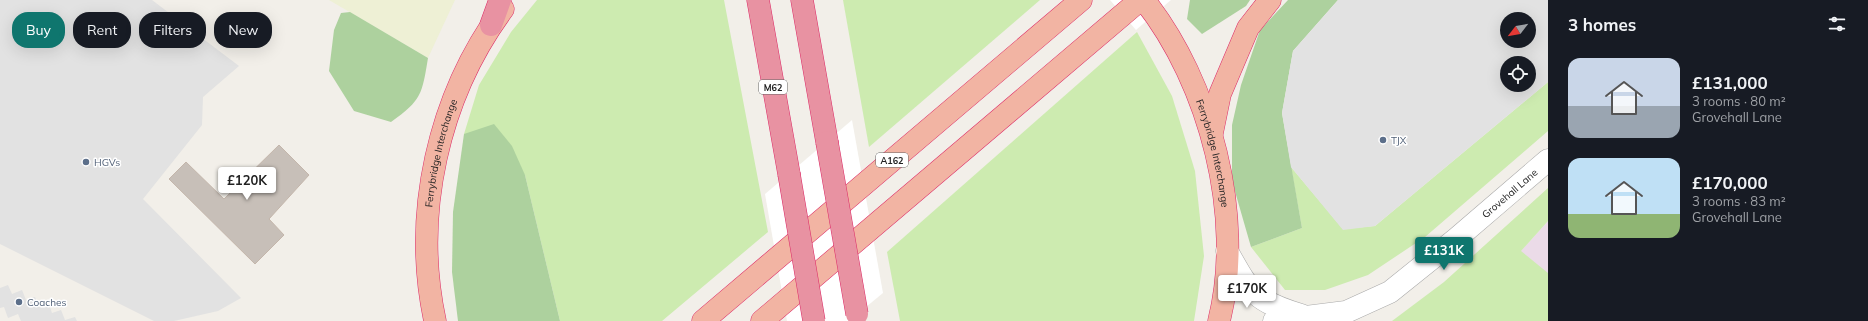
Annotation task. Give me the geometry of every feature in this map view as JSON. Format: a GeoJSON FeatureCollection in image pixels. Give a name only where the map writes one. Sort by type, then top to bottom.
{"type":"FeatureCollection","features":[{"type":"Feature","properties":{"kind":"highway"},"geometry":{"type":"LineString","coordinates":[[491,25],[500,0]]}},
{"type":"Feature","properties":{"kind":"highway","name":"Ferrybridge Interchange"},"geometry":{"type":"LineString","coordinates":[[435,321],[428,274],[427,226],[430,188],[436,159],[448,114],[460,84],[474,54],[491,25],[509,0]]}},
{"type":"Feature","properties":{"kind":"highway","name":"M62"},"geometry":{"type":"LineString","coordinates":[[758,0],[814,321]]}},
{"type":"Feature","properties":{"kind":"highway"},"geometry":{"type":"LineString","coordinates":[[802,0],[858,318]]}},
{"type":"Feature","properties":{"kind":"highway","name":"A162"},"geometry":{"type":"LineString","coordinates":[[703,321],[1081,0]]}},
{"type":"Feature","properties":{"kind":"highway"},"geometry":{"type":"LineString","coordinates":[[762,321],[1140,0]]}},
{"type":"Feature","properties":{"kind":"highway","name":"Ferrybridge Interchange"},"geometry":{"type":"LineString","coordinates":[[1144,0],[1173,42],[1190,76],[1212,133],[1224,190],[1227,251],[1226,273],[1219,321]]}},
{"type":"Feature","properties":{"kind":"highway"},"geometry":{"type":"LineString","coordinates":[[1212,133],[1220,94],[1248,28],[1270,0]]}},
{"type":"Feature","properties":{"kind":"street","name":"Grovehall Lane"},"geometry":{"type":"LineString","coordinates":[[1274,321],[1346,312],[1390,292],[1456,239],[1548,160]]}},
{"type":"Feature","properties":{"kind":"street","name":"Grovehall Lane"},"geometry":{"type":"LineString","coordinates":[[1227,251],[1248,287],[1264,301],[1276,308],[1308,317]]}},
{"type":"Feature","properties":{"kind":"shaded area","name":"HGVs"},"geometry":{"type":"Polygon","coordinates":[[[0,0],[152,0],[168,12],[139,12],[139,48],[206,48],[206,41],[239,66],[203,97],[202,125],[143,199],[241,298],[218,311],[174,321],[154,321],[0,244],[0,0]]]}},
{"type":"Feature","properties":{"kind":"shaded area","name":"TJX"},"geometry":{"type":"Polygon","coordinates":[[[1338,0],[1548,0],[1548,82],[1536,92],[1536,56],[1500,56],[1500,92],[1536,92],[1375,226],[1343,230],[1291,167],[1282,113],[1293,51],[1338,0]]]}},
{"type":"Feature","properties":{"kind":"shaded area"},"geometry":{"type":"Polygon","coordinates":[[[1548,221],[1548,321],[1459,321],[1471,306],[1548,221]]]}},
{"type":"Feature","properties":{"kind":"shaded area","name":"Coaches"},"geometry":{"type":"Polygon","coordinates":[[[8,285],[12,294],[22,290],[26,300],[35,297],[39,307],[49,304],[52,313],[61,310],[65,320],[75,317],[77,321],[21,321],[18,314],[8,318],[4,307],[0,308],[0,288],[8,285]]]}},
{"type":"Feature","properties":{"kind":"green space"},"geometry":{"type":"Polygon","coordinates":[[[329,0],[455,0],[428,58],[329,0]]]}},
{"type":"Feature","properties":{"kind":"green space"},"geometry":{"type":"Polygon","coordinates":[[[537,0],[724,0],[768,232],[662,321],[560,321],[525,175],[464,134],[479,85],[511,32],[537,0]]]}},
{"type":"Feature","properties":{"kind":"green space"},"geometry":{"type":"Polygon","coordinates":[[[843,0],[1040,0],[869,147],[843,0]]]}},
{"type":"Feature","properties":{"kind":"green space"},"geometry":{"type":"Polygon","coordinates":[[[1190,0],[1250,0],[1246,6],[1202,34],[1187,19],[1190,0]]]}},
{"type":"Feature","properties":{"kind":"green space"},"geometry":{"type":"Polygon","coordinates":[[[1288,0],[1338,0],[1293,51],[1282,113],[1302,228],[1251,247],[1232,181],[1232,125],[1241,85],[1260,30],[1288,0]]]}},
{"type":"Feature","properties":{"kind":"green space"},"geometry":{"type":"Polygon","coordinates":[[[350,12],[428,58],[422,88],[415,102],[391,122],[354,111],[329,71],[334,30],[341,13],[350,12]]]}},
{"type":"Feature","properties":{"kind":"green space"},"geometry":{"type":"Polygon","coordinates":[[[1137,32],[1172,96],[1195,171],[1204,256],[1194,321],[900,321],[887,252],[1137,32]]]}},
{"type":"Feature","properties":{"kind":"green space"},"geometry":{"type":"Polygon","coordinates":[[[1548,82],[1548,131],[1425,237],[1368,275],[1325,290],[1285,290],[1251,247],[1302,228],[1291,167],[1343,229],[1375,226],[1548,82]]]}},
{"type":"Feature","properties":{"kind":"green space"},"geometry":{"type":"Polygon","coordinates":[[[494,124],[512,146],[525,175],[560,321],[458,321],[452,272],[453,212],[464,134],[494,124]]]}},
{"type":"Feature","properties":{"kind":"green space"},"geometry":{"type":"Polygon","coordinates":[[[1548,188],[1548,221],[1521,251],[1548,273],[1548,321],[1392,321],[1444,282],[1548,188]]]}},
{"type":"Feature","properties":{"kind":"pier"},"geometry":{"type":"Polygon","coordinates":[[[1110,0],[1171,0],[1136,30],[1110,0]]]}},
{"type":"Feature","properties":{"kind":"pier"},"geometry":{"type":"Polygon","coordinates":[[[852,120],[883,293],[849,321],[787,321],[765,194],[852,120]]]}},
{"type":"Feature","properties":{"kind":"building"},"geometry":{"type":"Polygon","coordinates":[[[279,145],[309,175],[269,219],[284,235],[255,264],[169,179],[186,162],[224,199],[279,145]]]}},
{"type":"Feature","properties":{"kind":"place","name":"TJX"},"geometry":{"type":"Point","coordinates":[1383,140]}},
{"type":"Feature","properties":{"kind":"place","name":"HGVs"},"geometry":{"type":"Point","coordinates":[86,162]}},
{"type":"Feature","properties":{"kind":"place","name":"Coaches"},"geometry":{"type":"Point","coordinates":[19,302]}}]}
